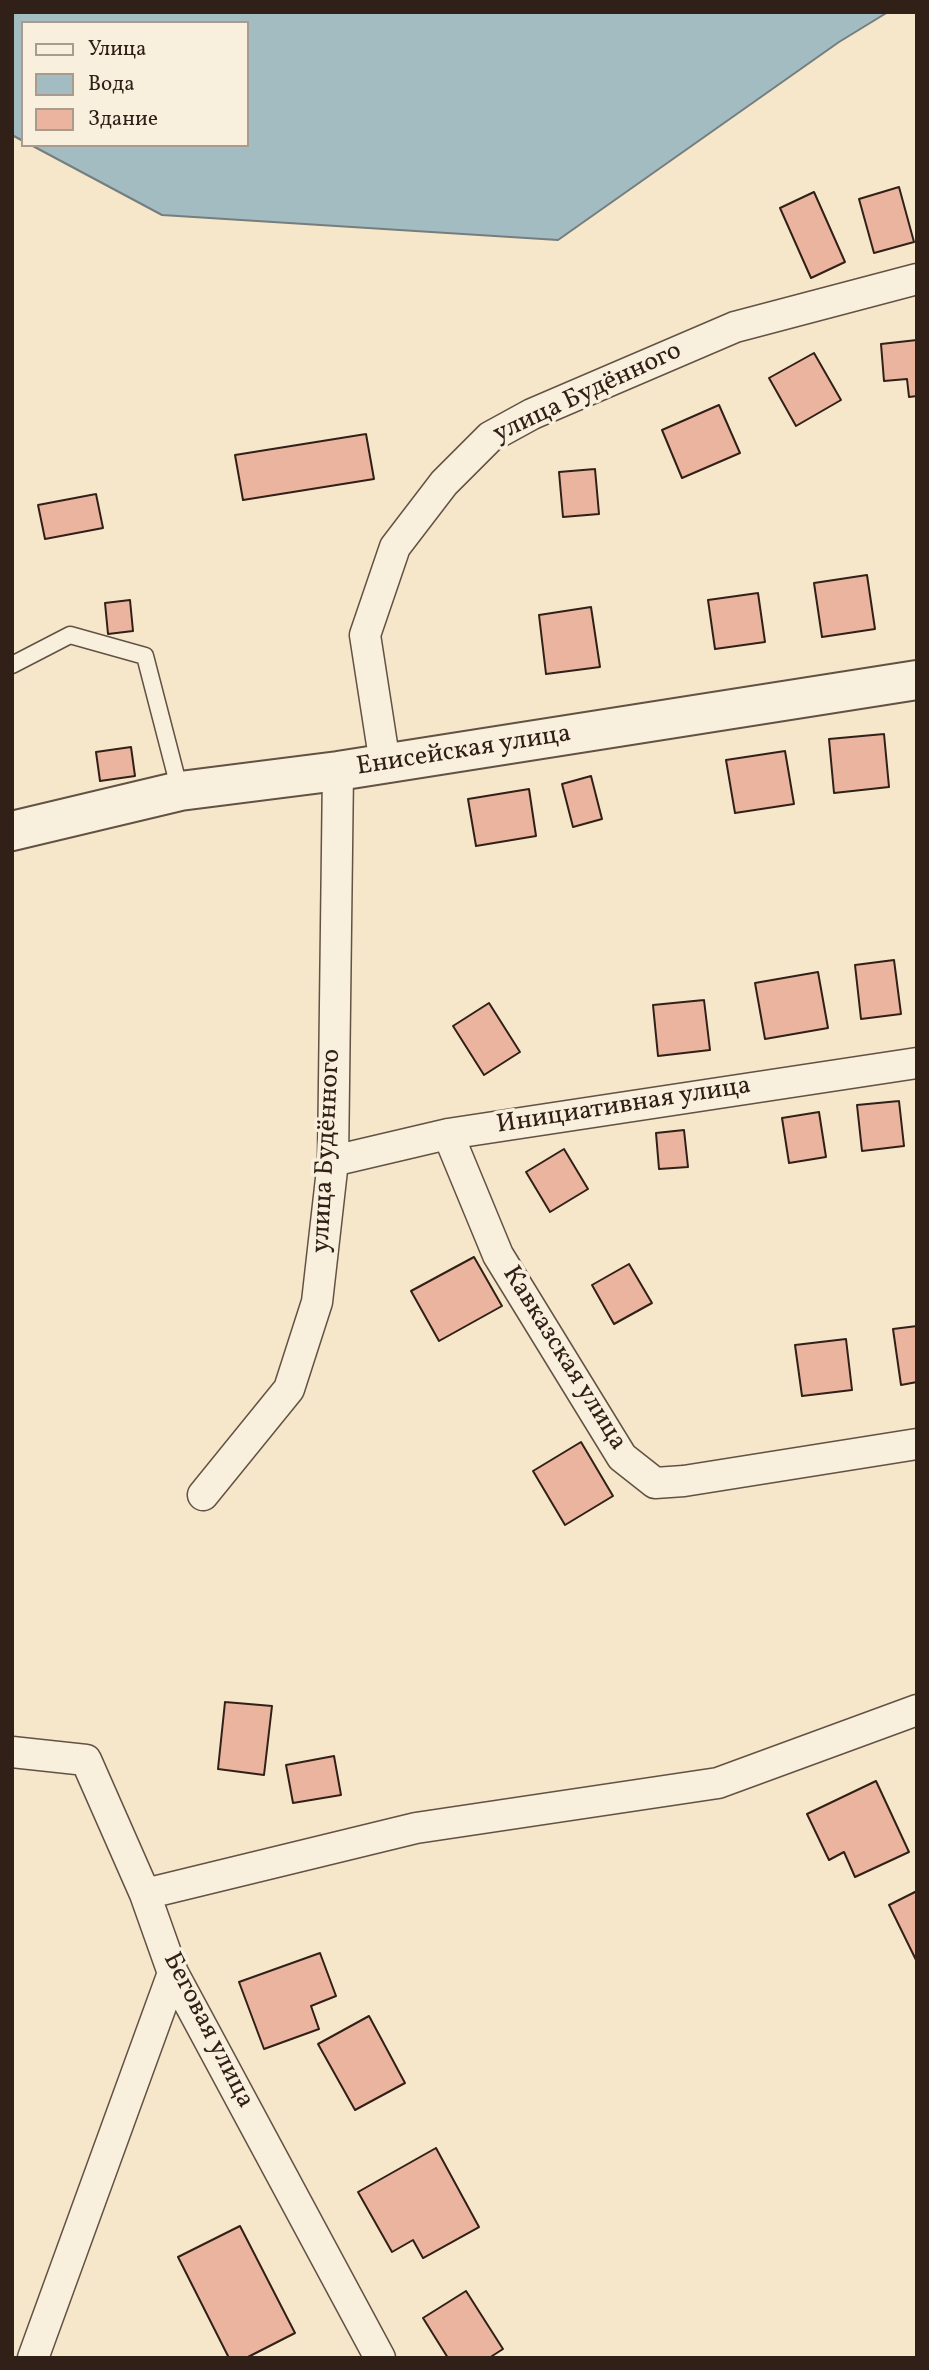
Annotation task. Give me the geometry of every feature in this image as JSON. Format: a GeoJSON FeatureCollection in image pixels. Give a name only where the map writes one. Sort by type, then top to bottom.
{"type":"FeatureCollection","features":[{"type":"Feature","properties":{"kind":"street","name":"улица Будённого"},"geometry":{"type":"LineString","coordinates":[[385,764],[365,635],[395,547],[444,483],[490,437],[532,414],[735,327],[917,279]]}},
{"type":"Feature","properties":{"kind":"street","name":"Енисейская улица"},"geometry":{"type":"LineString","coordinates":[[12,831],[180,791],[385,764],[917,680]]}},
{"type":"Feature","properties":{"kind":"street","name":"улица Будённого"},"geometry":{"type":"LineString","coordinates":[[203,1495],[289,1389],[317,1302],[333,1160],[338,771]]}},
{"type":"Feature","properties":{"kind":"street","name":"Инициативная улица"},"geometry":{"type":"LineString","coordinates":[[333,1160],[448,1134],[917,1063]]}},
{"type":"Feature","properties":{"kind":"street","name":"Кавказская улица"},"geometry":{"type":"LineString","coordinates":[[448,1134],[498,1255],[622,1457],[655,1483],[917,1444]]}},
{"type":"Feature","properties":{"kind":"street"},"geometry":{"type":"LineString","coordinates":[[145,1894],[416,1828],[718,1783],[917,1710]]}},
{"type":"Feature","properties":{"kind":"street","name":"Беговая улица"},"geometry":{"type":"LineString","coordinates":[[12,1752],[86,1760],[145,1894],[173,1973],[380,2358]]}},
{"type":"Feature","properties":{"kind":"street"},"geometry":{"type":"LineString","coordinates":[[33,2358],[173,1973]]}},
{"type":"Feature","properties":{"kind":"lane"},"geometry":{"type":"LineString","coordinates":[[12,665],[70,635],[145,656],[180,791]]}},
{"type":"Feature","properties":{"kind":"water"},"geometry":{"type":"Polygon","coordinates":[[[12,12],[888,12],[839,42],[558,240],[162,215],[35,147],[248,147],[248,21],[21,21],[21,140],[12,135],[12,12]]]}},
{"type":"Feature","properties":{"kind":"building"},"geometry":{"type":"Polygon","coordinates":[[[899,187],[914,242],[874,253],[859,199],[899,187]]]}},
{"type":"Feature","properties":{"kind":"building"},"geometry":{"type":"Polygon","coordinates":[[[814,192],[845,262],[811,278],[780,208],[814,192]]]}},
{"type":"Feature","properties":{"kind":"building"},"geometry":{"type":"Polygon","coordinates":[[[917,340],[917,396],[909,397],[907,379],[884,381],[881,344],[917,340]]]}},
{"type":"Feature","properties":{"kind":"building"},"geometry":{"type":"Polygon","coordinates":[[[814,353],[841,400],[796,426],[769,378],[814,353]]]}},
{"type":"Feature","properties":{"kind":"building"},"geometry":{"type":"Polygon","coordinates":[[[719,405],[740,453],[682,478],[662,430],[719,405]]]}},
{"type":"Feature","properties":{"kind":"building"},"geometry":{"type":"Polygon","coordinates":[[[366,434],[374,479],[243,500],[235,455],[366,434]]]}},
{"type":"Feature","properties":{"kind":"building"},"geometry":{"type":"Polygon","coordinates":[[[595,469],[599,514],[563,517],[559,472],[595,469]]]}},
{"type":"Feature","properties":{"kind":"building"},"geometry":{"type":"Polygon","coordinates":[[[96,494],[103,528],[45,539],[38,505],[96,494]]]}},
{"type":"Feature","properties":{"kind":"building"},"geometry":{"type":"Polygon","coordinates":[[[867,575],[875,629],[822,637],[814,583],[867,575]]]}},
{"type":"Feature","properties":{"kind":"building"},"geometry":{"type":"Polygon","coordinates":[[[758,593],[765,642],[715,649],[708,600],[758,593]]]}},
{"type":"Feature","properties":{"kind":"building"},"geometry":{"type":"Polygon","coordinates":[[[130,600],[133,631],[108,634],[105,603],[130,600]]]}},
{"type":"Feature","properties":{"kind":"building"},"geometry":{"type":"Polygon","coordinates":[[[591,607],[600,667],[546,674],[539,615],[591,607]]]}},
{"type":"Feature","properties":{"kind":"building"},"geometry":{"type":"Polygon","coordinates":[[[884,734],[889,787],[834,793],[829,739],[884,734]]]}},
{"type":"Feature","properties":{"kind":"building"},"geometry":{"type":"Polygon","coordinates":[[[131,747],[135,776],[100,781],[96,752],[131,747]]]}},
{"type":"Feature","properties":{"kind":"building"},"geometry":{"type":"Polygon","coordinates":[[[785,751],[794,804],[735,813],[726,760],[785,751]]]}},
{"type":"Feature","properties":{"kind":"building"},"geometry":{"type":"Polygon","coordinates":[[[591,776],[602,819],[573,827],[562,784],[591,776]]]}},
{"type":"Feature","properties":{"kind":"building"},"geometry":{"type":"Polygon","coordinates":[[[529,789],[536,836],[476,846],[468,799],[529,789]]]}},
{"type":"Feature","properties":{"kind":"building"},"geometry":{"type":"Polygon","coordinates":[[[894,960],[901,1014],[861,1019],[855,965],[894,960]]]}},
{"type":"Feature","properties":{"kind":"building"},"geometry":{"type":"Polygon","coordinates":[[[818,972],[828,1028],[765,1039],[755,983],[818,972]]]}},
{"type":"Feature","properties":{"kind":"building"},"geometry":{"type":"Polygon","coordinates":[[[704,1000],[710,1050],[658,1056],[653,1005],[704,1000]]]}},
{"type":"Feature","properties":{"kind":"building"},"geometry":{"type":"Polygon","coordinates":[[[489,1003],[520,1052],[484,1075],[453,1026],[489,1003]]]}},
{"type":"Feature","properties":{"kind":"building"},"geometry":{"type":"Polygon","coordinates":[[[899,1101],[904,1146],[862,1151],[857,1105],[899,1101]]]}},
{"type":"Feature","properties":{"kind":"building"},"geometry":{"type":"Polygon","coordinates":[[[819,1112],[826,1157],[789,1163],[782,1118],[819,1112]]]}},
{"type":"Feature","properties":{"kind":"building"},"geometry":{"type":"Polygon","coordinates":[[[684,1130],[688,1167],[659,1169],[656,1133],[684,1130]]]}},
{"type":"Feature","properties":{"kind":"building"},"geometry":{"type":"Polygon","coordinates":[[[564,1149],[588,1189],[550,1212],[526,1172],[564,1149]]]}},
{"type":"Feature","properties":{"kind":"building"},"geometry":{"type":"Polygon","coordinates":[[[474,1257],[502,1306],[439,1341],[411,1291],[474,1257]]]}},
{"type":"Feature","properties":{"kind":"building"},"geometry":{"type":"Polygon","coordinates":[[[629,1264],[652,1303],[614,1324],[592,1285],[629,1264]]]}},
{"type":"Feature","properties":{"kind":"building"},"geometry":{"type":"Polygon","coordinates":[[[917,1326],[917,1382],[901,1385],[893,1329],[917,1326]]]}},
{"type":"Feature","properties":{"kind":"building"},"geometry":{"type":"Polygon","coordinates":[[[846,1339],[852,1390],[802,1396],[795,1345],[846,1339]]]}},
{"type":"Feature","properties":{"kind":"building"},"geometry":{"type":"Polygon","coordinates":[[[581,1442],[613,1496],[565,1525],[533,1471],[581,1442]]]}},
{"type":"Feature","properties":{"kind":"building"},"geometry":{"type":"Polygon","coordinates":[[[225,1702],[272,1706],[264,1775],[218,1769],[225,1702]]]}},
{"type":"Feature","properties":{"kind":"building"},"geometry":{"type":"Polygon","coordinates":[[[334,1756],[341,1795],[293,1803],[286,1765],[334,1756]]]}},
{"type":"Feature","properties":{"kind":"building"},"geometry":{"type":"Polygon","coordinates":[[[876,1781],[909,1852],[855,1877],[844,1852],[829,1860],[807,1814],[876,1781]]]}},
{"type":"Feature","properties":{"kind":"building"},"geometry":{"type":"Polygon","coordinates":[[[917,1891],[917,1960],[916,1960],[889,1905],[917,1891]]]}},
{"type":"Feature","properties":{"kind":"building"},"geometry":{"type":"Polygon","coordinates":[[[320,1953],[336,1996],[311,2006],[319,2029],[264,2049],[239,1982],[320,1953]]]}},
{"type":"Feature","properties":{"kind":"building"},"geometry":{"type":"Polygon","coordinates":[[[369,2016],[405,2083],[355,2110],[318,2044],[369,2016]]]}},
{"type":"Feature","properties":{"kind":"building"},"geometry":{"type":"Polygon","coordinates":[[[436,2148],[479,2227],[423,2258],[413,2240],[392,2252],[358,2192],[436,2148]]]}},
{"type":"Feature","properties":{"kind":"building"},"geometry":{"type":"Polygon","coordinates":[[[240,2226],[295,2333],[246,2358],[229,2358],[178,2257],[240,2226]]]}},
{"type":"Feature","properties":{"kind":"building"},"geometry":{"type":"Polygon","coordinates":[[[466,2291],[503,2349],[489,2358],[448,2358],[423,2318],[466,2291]]]}}]}
